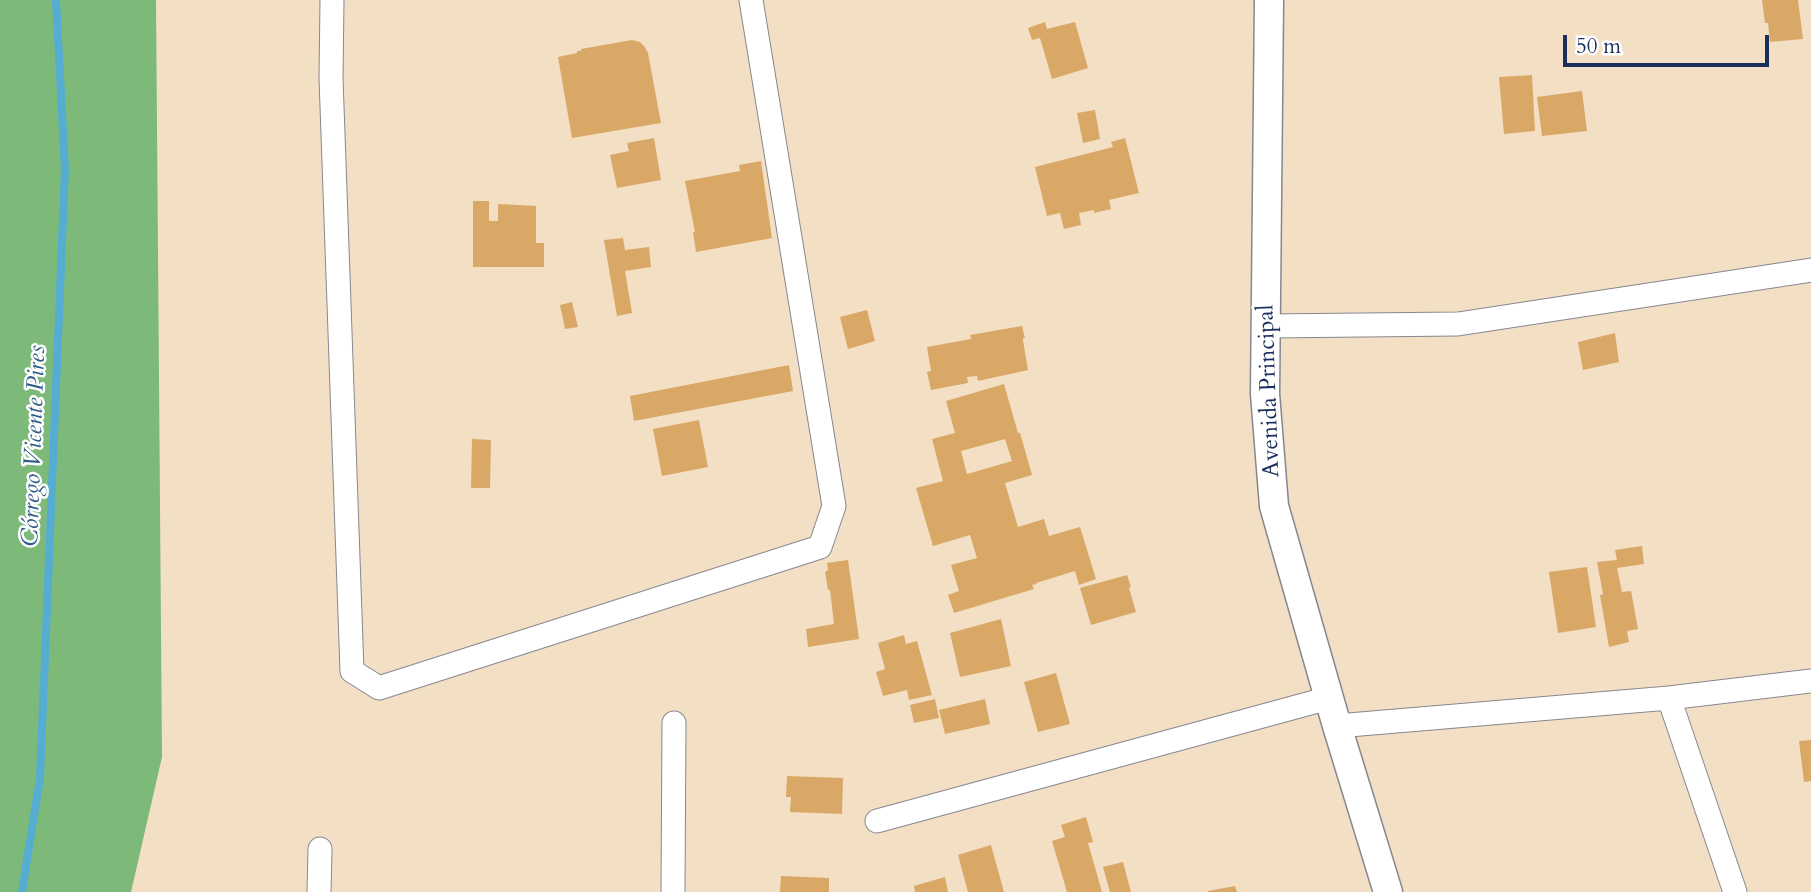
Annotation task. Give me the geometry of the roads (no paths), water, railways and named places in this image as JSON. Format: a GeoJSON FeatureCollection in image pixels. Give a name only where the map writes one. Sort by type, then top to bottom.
{"type":"FeatureCollection","features":[{"type":"Feature","properties":{"kind":"street"},"geometry":{"type":"LineString","coordinates":[[332,0],[331,78],[352,671],[379,688],[820,547],[834,506],[751,0]]}},
{"type":"Feature","properties":{"kind":"street","name":"Avenida Principal"},"geometry":{"type":"LineString","coordinates":[[1269,0],[1265,394],[1274,506],[1336,726],[1388,892]]}},
{"type":"Feature","properties":{"kind":"street"},"geometry":{"type":"LineString","coordinates":[[1267,326],[1458,324],[1811,270]]}},
{"type":"Feature","properties":{"kind":"street"},"geometry":{"type":"LineString","coordinates":[[1336,726],[1669,698],[1811,681]]}},
{"type":"Feature","properties":{"kind":"street"},"geometry":{"type":"LineString","coordinates":[[877,821],[1329,698]]}},
{"type":"Feature","properties":{"kind":"street"},"geometry":{"type":"LineString","coordinates":[[1669,698],[1735,892]]}},
{"type":"Feature","properties":{"kind":"street"},"geometry":{"type":"LineString","coordinates":[[673,892],[674,723]]}},
{"type":"Feature","properties":{"kind":"street"},"geometry":{"type":"LineString","coordinates":[[319,892],[320,849]]}},
{"type":"Feature","properties":{"kind":"waterway","name":"Córrego Vicente Pires"},"geometry":{"type":"LineString","coordinates":[[22,892],[40,778],[65,169],[56,0]]}}]}
